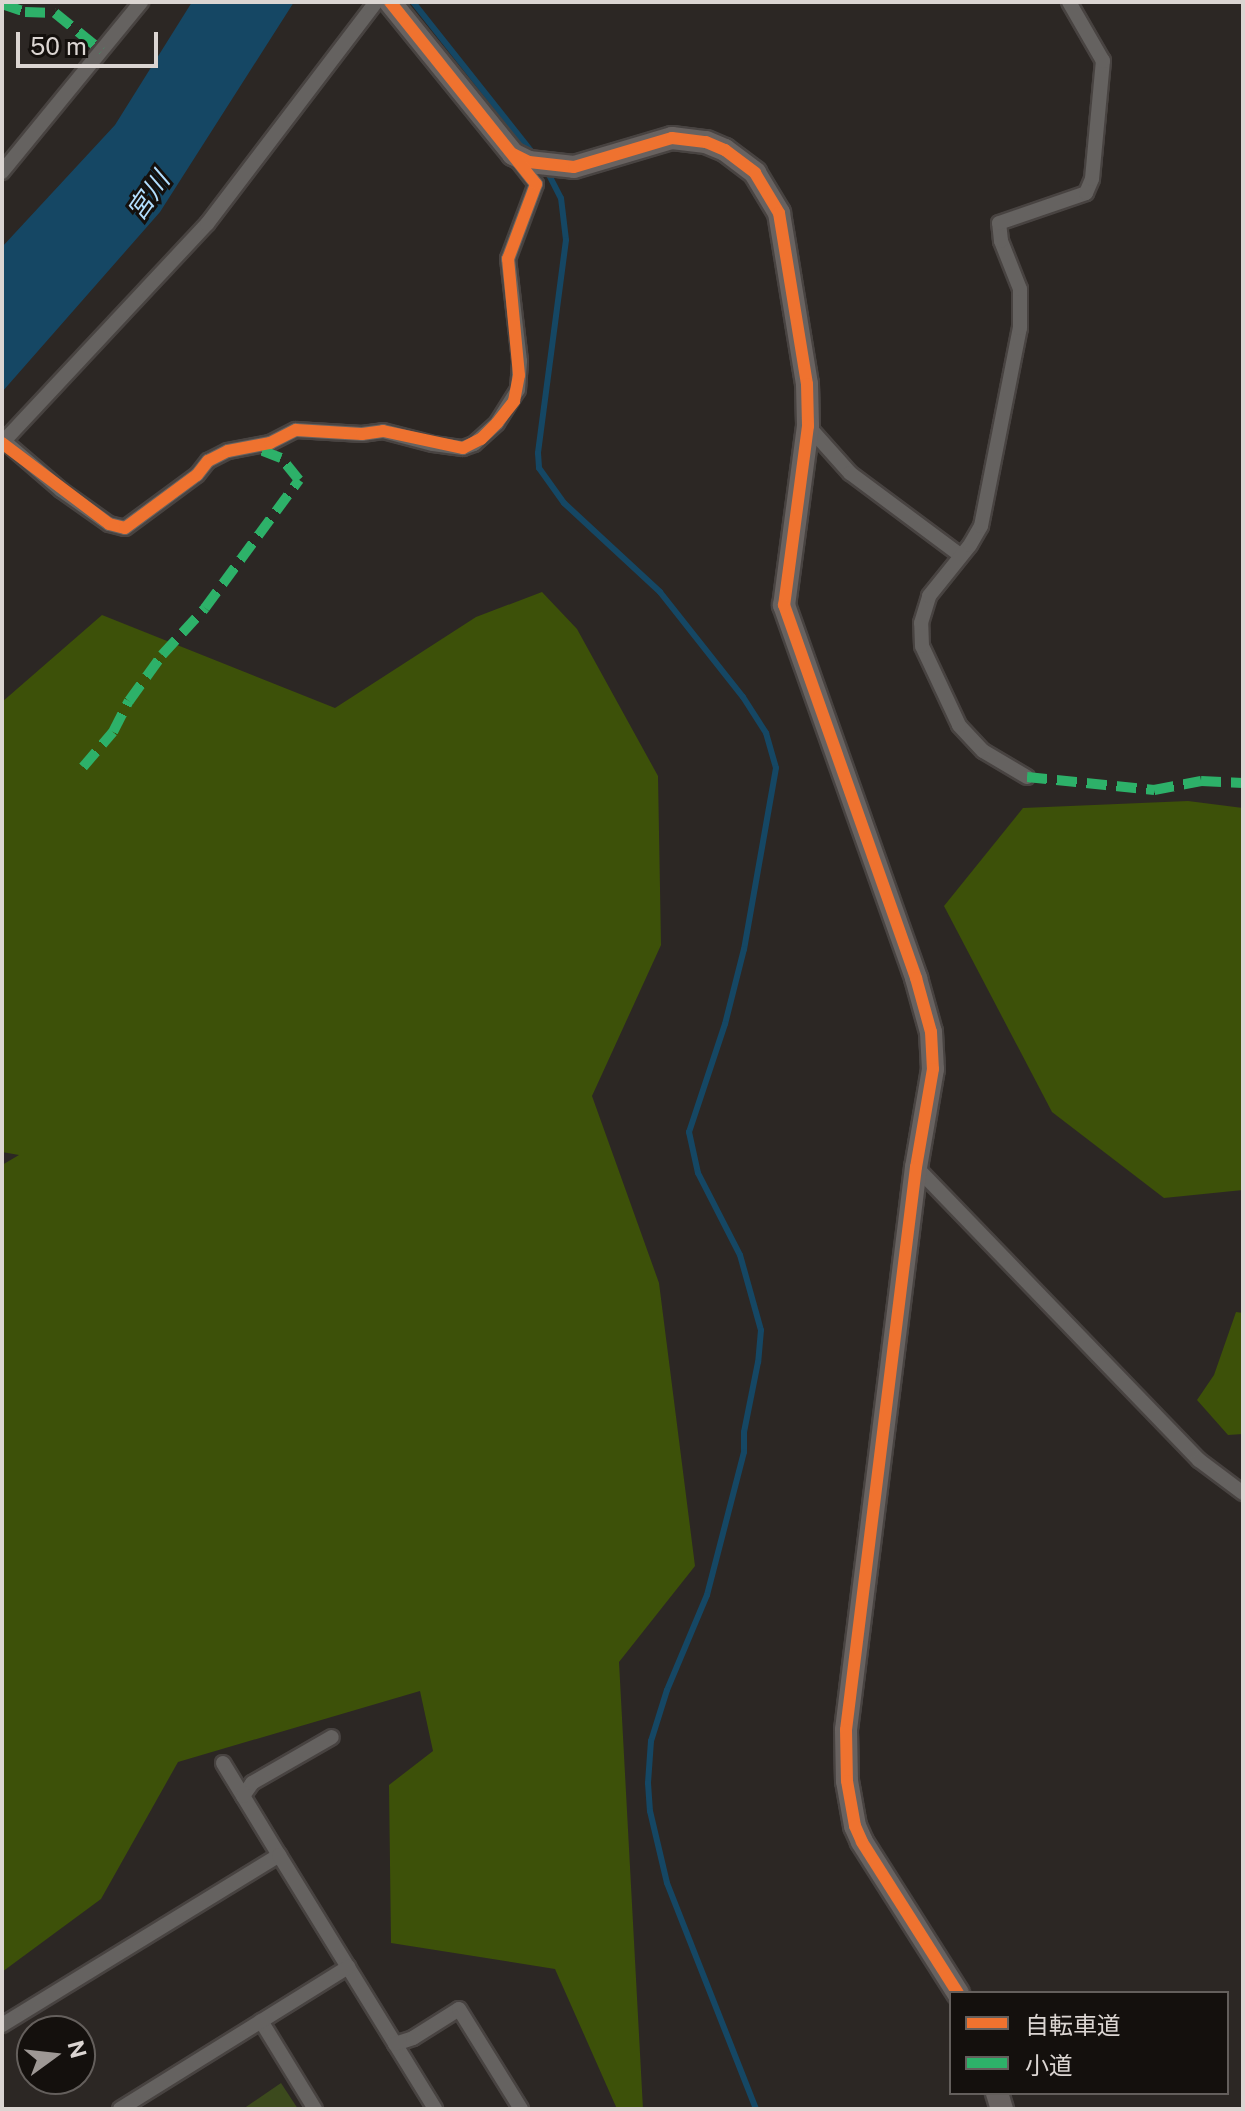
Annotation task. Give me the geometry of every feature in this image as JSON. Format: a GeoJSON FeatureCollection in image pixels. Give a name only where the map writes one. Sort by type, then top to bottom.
{"type":"FeatureCollection","features":[{"type":"Feature","properties":{"kind":"street"},"geometry":{"type":"LineString","coordinates":[[2,172],[141,2]]}},
{"type":"Feature","properties":{"kind":"street"},"geometry":{"type":"LineString","coordinates":[[376,2],[207,224],[3,442],[61,490],[109,524],[125,528],[197,475],[208,461],[228,451],[270,443],[296,430],[362,434],[383,431],[463,448],[474,444],[497,423],[518,390],[520,361],[508,259],[536,184],[519,157],[390,2]]}},
{"type":"Feature","properties":{"kind":"street"},"geometry":{"type":"LineString","coordinates":[[1027,777],[983,751],[959,725],[922,646],[923,610],[929,596],[970,545],[981,526],[1020,328],[1020,289],[1001,241],[999,223],[1086,193],[1092,179],[1103,61],[1069,2]]}},
{"type":"Feature","properties":{"kind":"street"},"geometry":{"type":"LineString","coordinates":[[519,157],[574,167],[652,142],[688,139],[725,150],[755,173],[779,213],[807,384],[808,426],[784,605],[911,964],[931,1032],[933,1069],[916,1167],[846,1730],[847,1781],[852,1817],[862,1842],[957,1991]]}},
{"type":"Feature","properties":{"kind":"street"},"geometry":{"type":"LineString","coordinates":[[808,426],[850,473],[960,555]]}},
{"type":"Feature","properties":{"kind":"street"},"geometry":{"type":"LineString","coordinates":[[916,1167],[1199,1460],[1243,1493]]}},
{"type":"Feature","properties":{"kind":"street"},"geometry":{"type":"LineString","coordinates":[[243,1796],[252,1783],[332,1737]]}},
{"type":"Feature","properties":{"kind":"street"},"geometry":{"type":"LineString","coordinates":[[223,1763],[435,2109]]}},
{"type":"Feature","properties":{"kind":"street"},"geometry":{"type":"LineString","coordinates":[[2,2025],[279,1855]]}},
{"type":"Feature","properties":{"kind":"street"},"geometry":{"type":"LineString","coordinates":[[120,2109],[348,1967]]}},
{"type":"Feature","properties":{"kind":"street"},"geometry":{"type":"LineString","coordinates":[[395,2044],[413,2038],[459,2009],[521,2109]]}},
{"type":"Feature","properties":{"kind":"street"},"geometry":{"type":"LineString","coordinates":[[261,2021],[315,2109]]}},
{"type":"Feature","properties":{"kind":"green space"},"geometry":{"type":"Polygon","coordinates":[[[542,592],[577,629],[658,776],[661,945],[592,1096],[659,1283],[695,1566],[619,1662],[643,2109],[617,2109],[555,1969],[391,1943],[389,1785],[433,1751],[420,1691],[178,1762],[101,1899],[2,1972],[2,1165],[19,1155],[2,1152],[2,702],[102,615],[335,708],[476,617],[542,592]]]}},
{"type":"Feature","properties":{"kind":"green space"},"geometry":{"type":"Polygon","coordinates":[[[1188,801],[1243,808],[1243,1190],[1164,1198],[1052,1112],[944,906],[1023,808],[1188,801]]]}},
{"type":"Feature","properties":{"kind":"green space"},"geometry":{"type":"Polygon","coordinates":[[[1236,1312],[1243,1313],[1243,1434],[1228,1435],[1197,1400],[1214,1375],[1236,1312]]]}},
{"type":"Feature","properties":{"kind":"green space"},"geometry":{"type":"Polygon","coordinates":[[[281,2083],[298,2109],[243,2109],[281,2083]]]}},
{"type":"Feature","properties":{"kind":"water","name":"宮川"},"geometry":{"type":"Polygon","coordinates":[[[192,2],[294,2],[160,212],[2,392],[2,247],[115,125],[192,2]]]}},
{"type":"Feature","properties":{"kind":"waterway"},"geometry":{"type":"LineString","coordinates":[[413,2],[535,156]]}},
{"type":"Feature","properties":{"kind":"waterway"},"geometry":{"type":"LineString","coordinates":[[547,171],[561,198],[566,240],[538,453],[539,468],[564,503],[660,592],[743,697],[766,733],[776,768],[744,949],[725,1024],[689,1132],[698,1173],[740,1255],[761,1330],[758,1362],[744,1432],[744,1452],[707,1595],[667,1690],[651,1741],[648,1783],[650,1811],[667,1883],[756,2109]]}},
{"type":"Feature","properties":{"kind":"marked path"},"geometry":{"type":"LineString","coordinates":[[2,4],[25,12],[55,13],[102,51]]}},
{"type":"Feature","properties":{"kind":"marked path"},"geometry":{"type":"LineString","coordinates":[[83,767],[113,732],[129,701],[162,655],[205,608],[299,480],[281,458],[257,449]]}},
{"type":"Feature","properties":{"kind":"marked path"},"geometry":{"type":"LineString","coordinates":[[1027,777],[1154,790],[1201,781],[1243,783]]}},
{"type":"Feature","properties":{"kind":"cycle path"},"geometry":{"type":"LineString","coordinates":[[2,443],[109,524],[125,528],[197,475],[208,461],[228,451],[270,443],[296,430],[362,434],[383,431],[463,448],[481,439],[497,423],[514,401],[519,375],[508,259],[536,184],[390,2]]}},
{"type":"Feature","properties":{"kind":"cycle path"},"geometry":{"type":"LineString","coordinates":[[513,154],[529,162],[574,167],[672,138],[706,142],[725,150],[755,173],[779,213],[807,384],[808,426],[784,605],[916,978],[931,1032],[933,1069],[916,1167],[846,1730],[847,1781],[855,1826],[862,1842],[957,1991]]}}]}
